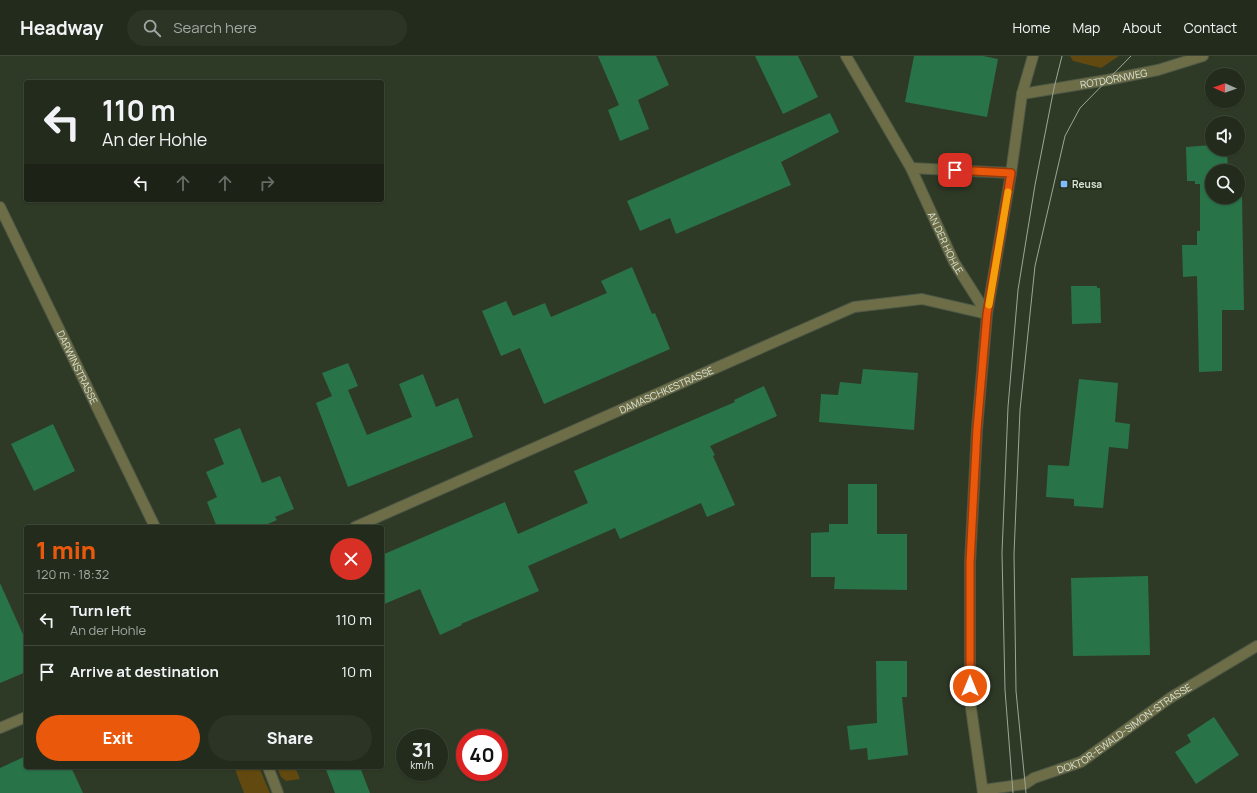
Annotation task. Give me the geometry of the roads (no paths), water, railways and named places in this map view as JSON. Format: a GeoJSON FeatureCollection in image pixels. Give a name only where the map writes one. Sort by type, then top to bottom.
{"type":"FeatureCollection","features":[{"type":"Feature","properties":{"kind":"street","name":"AN DER HOHLE"},"geometry":{"type":"LineString","coordinates":[[846,56],[911,168],[954,262],[987,314]]}},
{"type":"Feature","properties":{"kind":"street"},"geometry":{"type":"LineString","coordinates":[[983,791],[970,701],[970,563],[977,429],[987,314],[1011,173],[1022,94],[1032,56]]}},
{"type":"Feature","properties":{"kind":"street","name":"ROTDORNWEG"},"geometry":{"type":"LineString","coordinates":[[1022,94],[1158,70],[1203,56]]}},
{"type":"Feature","properties":{"kind":"street"},"geometry":{"type":"LineString","coordinates":[[911,168],[1011,173]]}},
{"type":"Feature","properties":{"kind":"street","name":"DARWINSTRASSE"},"geometry":{"type":"LineString","coordinates":[[0,207],[154,525]]}},
{"type":"Feature","properties":{"kind":"street","name":"DAMASCHKESTRASSE"},"geometry":{"type":"LineString","coordinates":[[360,525],[854,307],[922,299],[987,314]]}},
{"type":"Feature","properties":{"kind":"street","name":"DOKTOR-EWALD-SIMON-STRASSE"},"geometry":{"type":"LineString","coordinates":[[983,791],[1025,784],[1034,778],[1081,762],[1170,698],[1257,646]]}},
{"type":"Feature","properties":{"kind":"street"},"geometry":{"type":"LineString","coordinates":[[0,728],[24,718]]}},
{"type":"Feature","properties":{"kind":"street"},"geometry":{"type":"LineString","coordinates":[[269,769],[278,793]]}},
{"type":"Feature","properties":{"kind":"tram line"},"geometry":{"type":"LineString","coordinates":[[1013,793],[1005,690],[1002,553],[1008,407],[1018,290],[1035,185],[1054,88],[1062,56]]}},
{"type":"Feature","properties":{"kind":"tram line"},"geometry":{"type":"LineString","coordinates":[[1026,793],[1016,691],[1014,554],[1020,410],[1035,266],[1065,136],[1080,108],[1131,56]]}},
{"type":"Feature","properties":{"kind":"place","name":"Reusa"},"geometry":{"type":"Point","coordinates":[1064,184]}}]}
